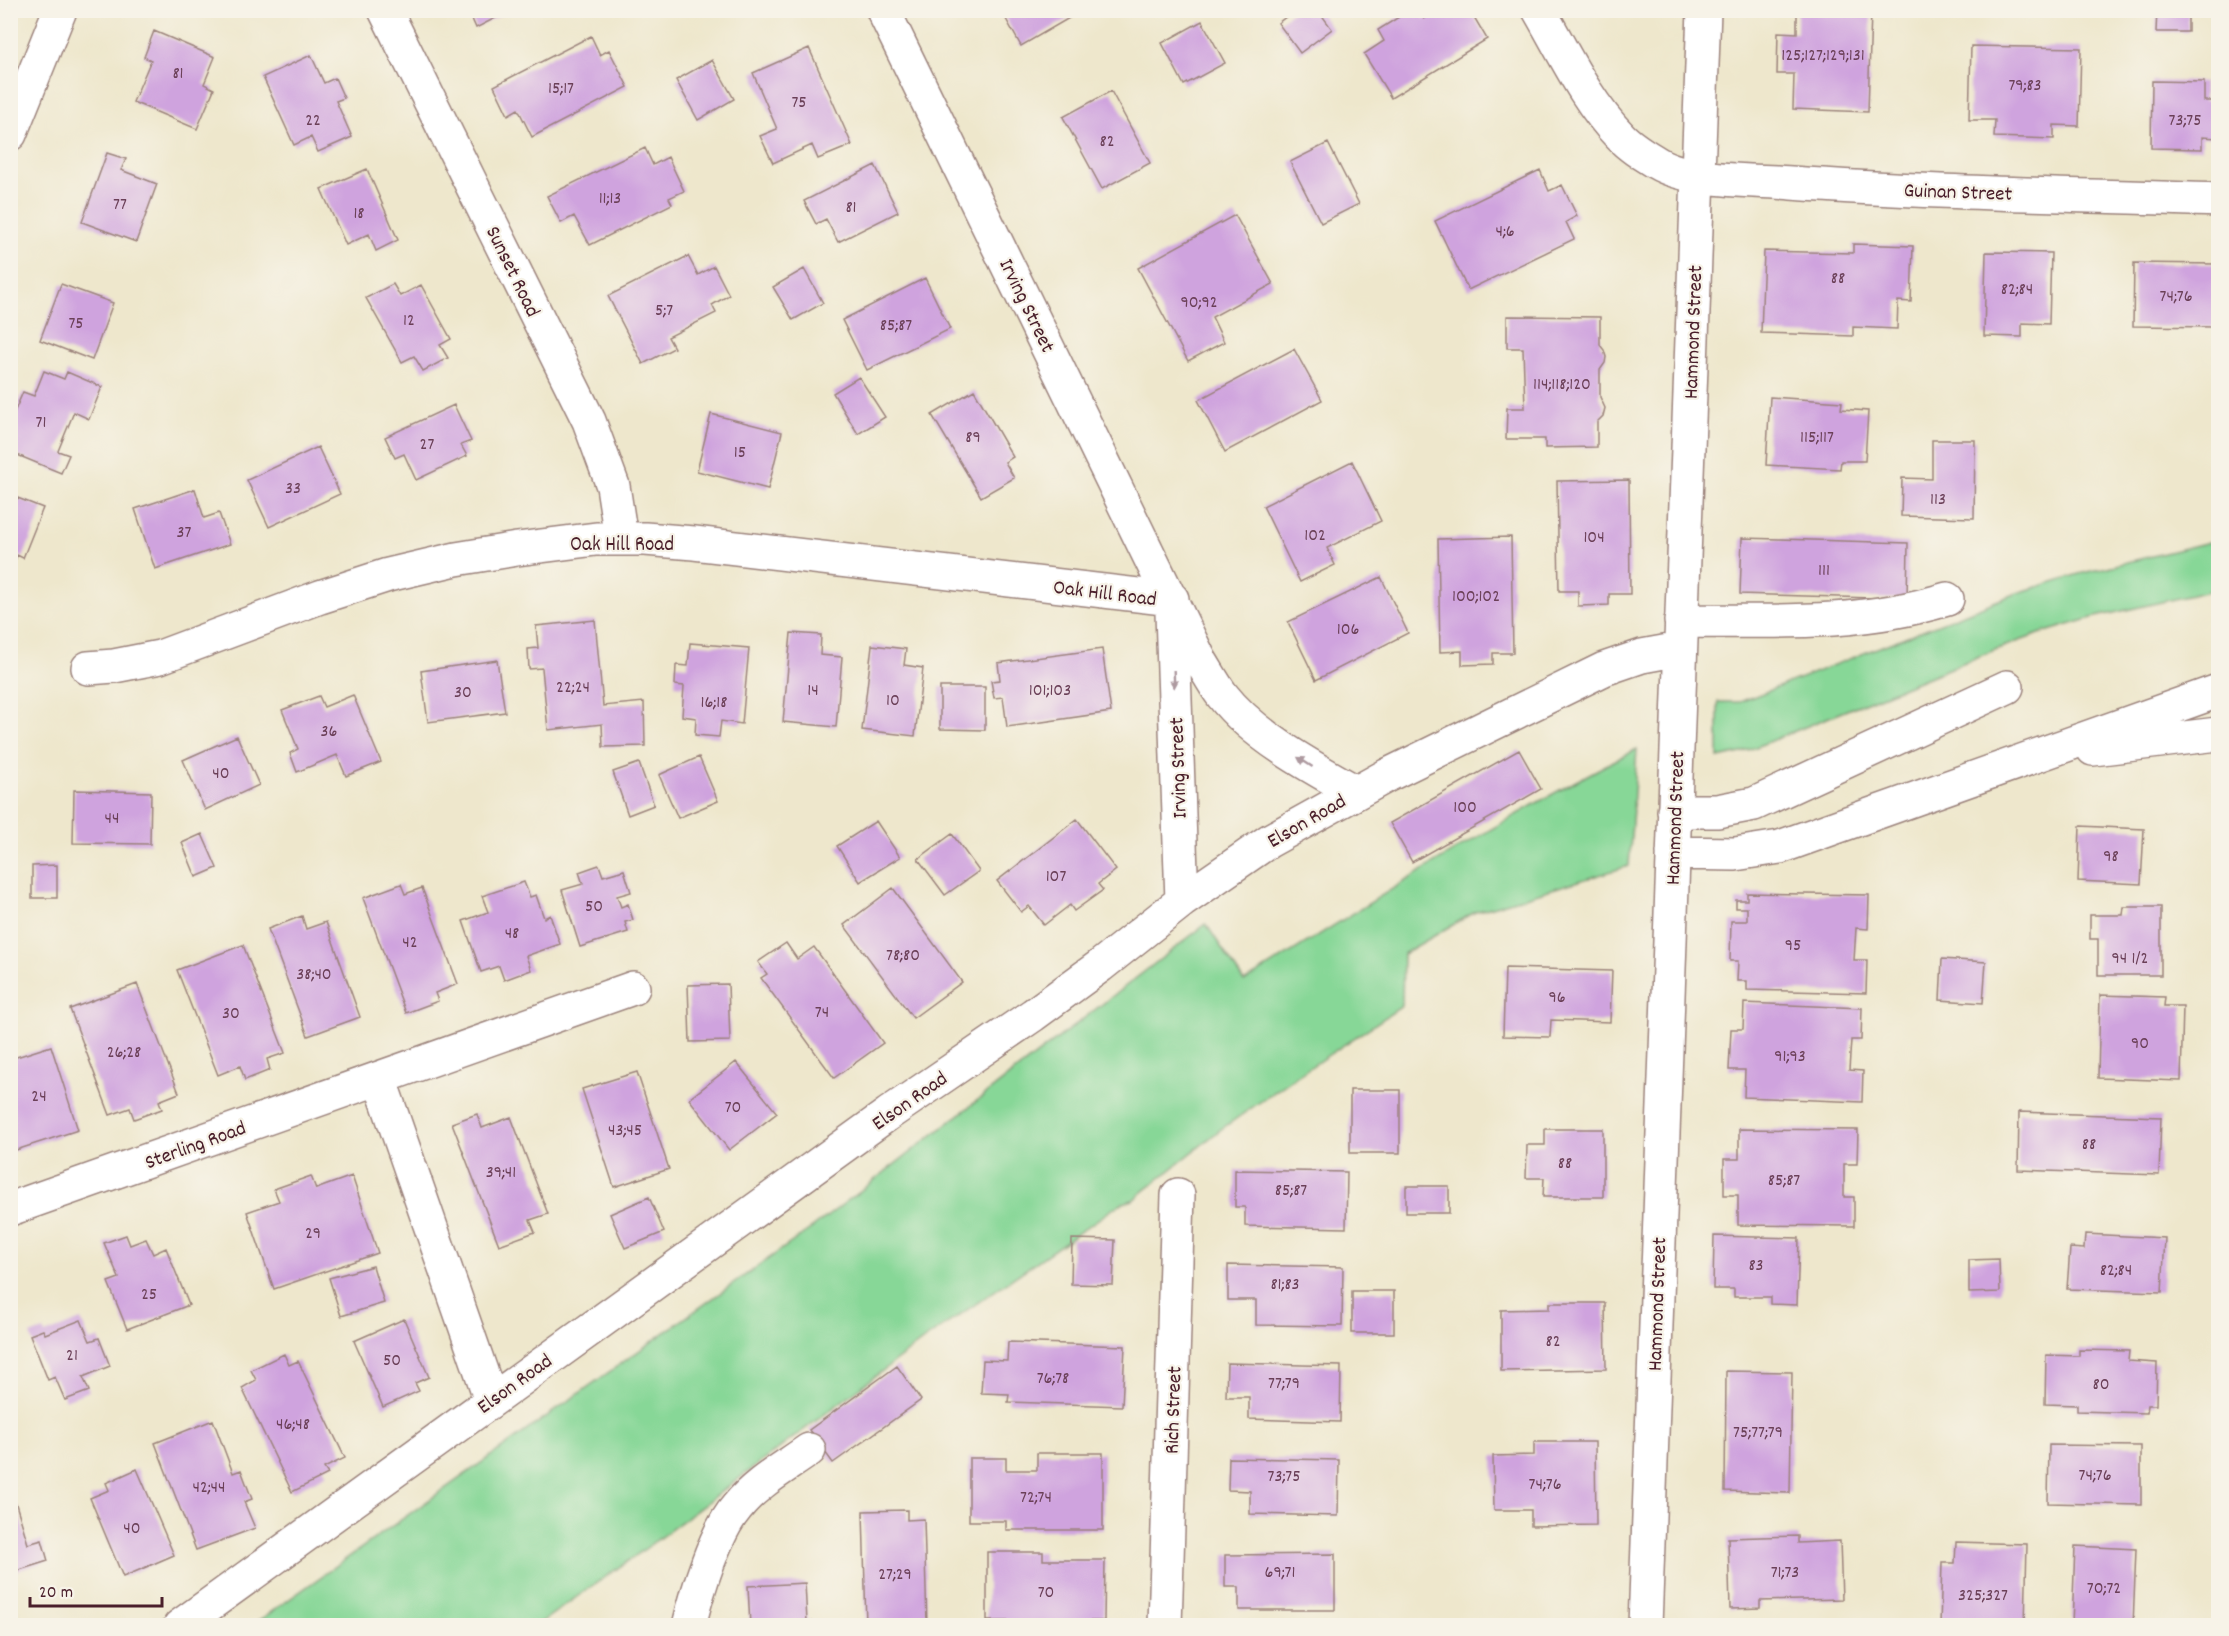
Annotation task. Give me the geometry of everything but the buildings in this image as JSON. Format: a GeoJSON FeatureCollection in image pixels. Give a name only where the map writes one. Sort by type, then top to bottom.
{"type":"FeatureCollection","features":[{"type":"Feature","properties":{"kind":"street"},"geometry":{"type":"LineString","coordinates":[[10,134],[60,10]]}},
{"type":"Feature","properties":{"kind":"street","name":"Sunset Road"},"geometry":{"type":"LineString","coordinates":[[385,10],[589,421],[613,486],[621,538]]}},
{"type":"Feature","properties":{"kind":"street","name":"Irving Street"},"geometry":{"type":"LineString","coordinates":[[883,10],[1200,660],[1236,710],[1296,757],[1356,792]]}},
{"type":"Feature","properties":{"kind":"street","name":"Guinan Street"},"geometry":{"type":"LineString","coordinates":[[1539,10],[1590,98],[1621,138],[1660,165],[1698,176],[1893,189],[2218,200]]}},
{"type":"Feature","properties":{"kind":"street","name":"Hammond Street"},"geometry":{"type":"LineString","coordinates":[[1645,1626],[1704,10]]}},
{"type":"Feature","properties":{"kind":"street","name":"Oak Hill Road"},"geometry":{"type":"LineString","coordinates":[[88,668],[114,666],[160,657],[285,608],[388,575],[456,559],[572,542],[621,538],[694,543],[1172,599]]}},
{"type":"Feature","properties":{"kind":"street","name":"Irving Street"},"geometry":{"type":"LineString","coordinates":[[1172,599],[1182,901]]}},
{"type":"Feature","properties":{"kind":"street","name":"Elson Road"},"geometry":{"type":"LineString","coordinates":[[180,1626],[888,1114],[1100,966],[1182,901],[1269,841],[1356,792],[1604,669],[1642,656],[1681,635],[1884,615],[1947,599]]}},
{"type":"Feature","properties":{"kind":"street"},"geometry":{"type":"LineString","coordinates":[[1674,811],[1717,811],[1754,804],[2007,687]]}},
{"type":"Feature","properties":{"kind":"street"},"geometry":{"type":"LineString","coordinates":[[1672,853],[1735,854],[1780,847],[2218,691]]}},
{"type":"Feature","properties":{"kind":"street"},"geometry":{"type":"LineString","coordinates":[[2037,755],[2218,735]]}},
{"type":"Feature","properties":{"kind":"street","name":"Sterling Road"},"geometry":{"type":"LineString","coordinates":[[10,1209],[633,988]]}},
{"type":"Feature","properties":{"kind":"street"},"geometry":{"type":"LineString","coordinates":[[379,1078],[491,1400]]}},
{"type":"Feature","properties":{"kind":"street","name":"Rich Street"},"geometry":{"type":"LineString","coordinates":[[1165,1626],[1178,1195]]}},
{"type":"Feature","properties":{"kind":"street"},"geometry":{"type":"LineString","coordinates":[[692,1612],[721,1533],[735,1508],[753,1490],[809,1450]]}},
{"type":"Feature","properties":{"kind":"green space"},"geometry":{"type":"Polygon","coordinates":[[[2218,540],[2218,589],[2092,618],[2042,633],[1997,649],[1741,753],[1718,758],[1718,702],[1740,702],[2014,594],[2079,574],[2218,540]]]}},
{"type":"Feature","properties":{"kind":"green space"},"geometry":{"type":"Polygon","coordinates":[[[1637,749],[1629,866],[1475,912],[1403,954],[1402,1006],[1220,1130],[1133,1200],[1120,1204],[921,1342],[645,1549],[537,1625],[253,1625],[816,1225],[1206,924],[1244,982],[1487,832],[1637,749]]]}}]}
